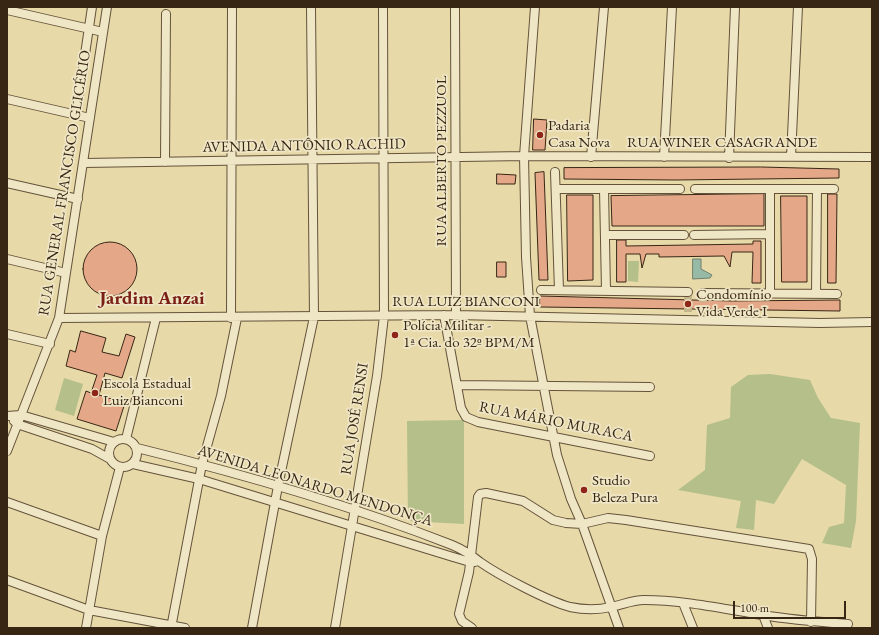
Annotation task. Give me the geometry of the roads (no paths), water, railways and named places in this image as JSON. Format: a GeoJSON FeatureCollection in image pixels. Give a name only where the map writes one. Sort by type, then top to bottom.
{"type":"FeatureCollection","features":[{"type":"Feature","properties":{"kind":"street","name":"RUA GENERAL FRANCISCO GLICÉRIO"},"geometry":{"type":"LineString","coordinates":[[76,115],[92,7]]}},
{"type":"Feature","properties":{"kind":"street","name":"RUA GENERAL FRANCISCO GLICÉRIO"},"geometry":{"type":"LineString","coordinates":[[7,451],[59,318],[107,7]]}},
{"type":"Feature","properties":{"kind":"street"},"geometry":{"type":"LineString","coordinates":[[171,627],[202,464],[221,396],[234,318],[231,161],[232,7]]}},
{"type":"Feature","properties":{"kind":"street"},"geometry":{"type":"LineString","coordinates":[[252,628],[278,486],[314,317],[311,7]]}},
{"type":"Feature","properties":{"kind":"street","name":"RUA JOSÉ RENSI"},"geometry":{"type":"LineString","coordinates":[[335,628],[377,376],[384,316],[383,7]]}},
{"type":"Feature","properties":{"kind":"street","name":"RUA ALBERTO PEZZUOL"},"geometry":{"type":"LineString","coordinates":[[455,7],[456,315]]}},
{"type":"Feature","properties":{"kind":"street"},"geometry":{"type":"LineString","coordinates":[[535,7],[524,156],[526,257],[530,316],[552,437],[562,473],[619,628]]}},
{"type":"Feature","properties":{"kind":"street"},"geometry":{"type":"LineString","coordinates":[[590,157],[604,7]]}},
{"type":"Feature","properties":{"kind":"street"},"geometry":{"type":"LineString","coordinates":[[664,157],[672,7]]}},
{"type":"Feature","properties":{"kind":"street"},"geometry":{"type":"LineString","coordinates":[[729,158],[735,7]]}},
{"type":"Feature","properties":{"kind":"street"},"geometry":{"type":"LineString","coordinates":[[791,157],[798,7]]}},
{"type":"Feature","properties":{"kind":"street"},"geometry":{"type":"LineString","coordinates":[[7,10],[103,32]]}},
{"type":"Feature","properties":{"kind":"street"},"geometry":{"type":"LineString","coordinates":[[166,14],[166,162]]}},
{"type":"Feature","properties":{"kind":"street"},"geometry":{"type":"LineString","coordinates":[[7,99],[90,118]]}},
{"type":"Feature","properties":{"kind":"street","name":"AVENIDA ANTÔNIO RACHID"},"geometry":{"type":"LineString","coordinates":[[84,163],[524,156]]}},
{"type":"Feature","properties":{"kind":"street","name":"RUA WINER CASAGRANDE"},"geometry":{"type":"LineString","coordinates":[[524,156],[729,158],[872,157]]}},
{"type":"Feature","properties":{"kind":"street"},"geometry":{"type":"LineString","coordinates":[[555,172],[559,290]]}},
{"type":"Feature","properties":{"kind":"street"},"geometry":{"type":"LineString","coordinates":[[7,183],[78,199]]}},
{"type":"Feature","properties":{"kind":"street"},"geometry":{"type":"LineString","coordinates":[[556,189],[680,189]]}},
{"type":"Feature","properties":{"kind":"street"},"geometry":{"type":"LineString","coordinates":[[604,189],[606,291]]}},
{"type":"Feature","properties":{"kind":"street"},"geometry":{"type":"LineString","coordinates":[[695,189],[834,189]]}},
{"type":"Feature","properties":{"kind":"street"},"geometry":{"type":"LineString","coordinates":[[770,189],[770,293]]}},
{"type":"Feature","properties":{"kind":"street"},"geometry":{"type":"LineString","coordinates":[[816,294],[817,189]]}},
{"type":"Feature","properties":{"kind":"street"},"geometry":{"type":"LineString","coordinates":[[694,235],[770,234]]}},
{"type":"Feature","properties":{"kind":"street"},"geometry":{"type":"LineString","coordinates":[[605,235],[684,235]]}},
{"type":"Feature","properties":{"kind":"street"},"geometry":{"type":"LineString","coordinates":[[7,259],[66,273]]}},
{"type":"Feature","properties":{"kind":"street"},"geometry":{"type":"LineString","coordinates":[[541,290],[688,292]]}},
{"type":"Feature","properties":{"kind":"street"},"geometry":{"type":"LineString","coordinates":[[703,292],[837,294]]}},
{"type":"Feature","properties":{"kind":"street","name":"RUA LUIZ BIANCONI"},"geometry":{"type":"LineString","coordinates":[[59,318],[234,318],[444,315],[688,316],[872,322]]}},
{"type":"Feature","properties":{"kind":"street","name":"RUA MÁRIO MURACA"},"geometry":{"type":"LineString","coordinates":[[444,315],[462,411],[469,419],[650,456]]}},
{"type":"Feature","properties":{"kind":"street"},"geometry":{"type":"LineString","coordinates":[[126,439],[156,318]]}},
{"type":"Feature","properties":{"kind":"street"},"geometry":{"type":"LineString","coordinates":[[7,334],[50,344]]}},
{"type":"Feature","properties":{"kind":"street"},"geometry":{"type":"LineString","coordinates":[[458,385],[650,387]]}},
{"type":"Feature","properties":{"kind":"street"},"geometry":{"type":"LineString","coordinates":[[21,415],[114,442],[126,439],[131,441],[137,448],[138,457],[133,464],[120,467],[116,466],[110,459],[92,449],[17,424],[8,416],[21,415]]}},
{"type":"Feature","properties":{"kind":"street"},"geometry":{"type":"LineString","coordinates":[[110,459],[109,450],[114,442]]}},
{"type":"Feature","properties":{"kind":"street","name":"AVENIDA LEONARDO MENDONÇA"},"geometry":{"type":"LineString","coordinates":[[137,448],[202,464],[278,486],[406,528],[471,553],[480,561],[554,602],[580,609],[611,607],[643,600],[683,602],[811,622],[848,624]]}},
{"type":"Feature","properties":{"kind":"street","name":"AVENIDA LEONARDO MENDONÇA"},"geometry":{"type":"LineString","coordinates":[[133,464],[199,479],[470,562],[480,561]]}},
{"type":"Feature","properties":{"kind":"street"},"geometry":{"type":"LineString","coordinates":[[86,628],[102,536],[120,467]]}},
{"type":"Feature","properties":{"kind":"street"},"geometry":{"type":"LineString","coordinates":[[472,628],[460,619],[461,605],[470,562],[476,505],[480,494],[486,493],[523,502],[553,520],[566,523],[582,524],[608,518],[809,549],[812,559],[811,622]]}},
{"type":"Feature","properties":{"kind":"street"},"geometry":{"type":"LineString","coordinates":[[7,502],[102,536]]}},
{"type":"Feature","properties":{"kind":"street"},"geometry":{"type":"LineString","coordinates":[[7,580],[89,610],[171,627],[185,628]]}},
{"type":"Feature","properties":{"kind":"street"},"geometry":{"type":"LineString","coordinates":[[683,602],[693,628]]}},
{"type":"Feature","properties":{"kind":"street"},"geometry":{"type":"LineString","coordinates":[[763,615],[768,628]]}},
{"type":"Feature","properties":{"kind":"tunnel"},"geometry":{"type":"LineString","coordinates":[[688,292],[688,312]]}},
{"type":"Feature","properties":{"kind":"tunnel"},"geometry":{"type":"LineString","coordinates":[[703,293],[703,314]]}},
{"type":"Feature","properties":{"kind":"place","name":"Padaria Casa Nova"},"geometry":{"type":"Point","coordinates":[540,135]}},
{"type":"Feature","properties":{"kind":"place","name":"Condomínio Vida Verde I"},"geometry":{"type":"Point","coordinates":[688,304]}},
{"type":"Feature","properties":{"kind":"place","name":"Polícia Militar - 1ª Cia. do 32º BPM/M"},"geometry":{"type":"Point","coordinates":[395,335]}},
{"type":"Feature","properties":{"kind":"place","name":"Escola Estadual Luiz Bianconi"},"geometry":{"type":"Point","coordinates":[95,393]}},
{"type":"Feature","properties":{"kind":"place","name":"Studio Beleza Pura"},"geometry":{"type":"Point","coordinates":[584,490]}},
{"type":"Feature","properties":{"kind":"district","name":"Jardim Anzai"},"geometry":{"type":"Point","coordinates":[152,299]}}]}
